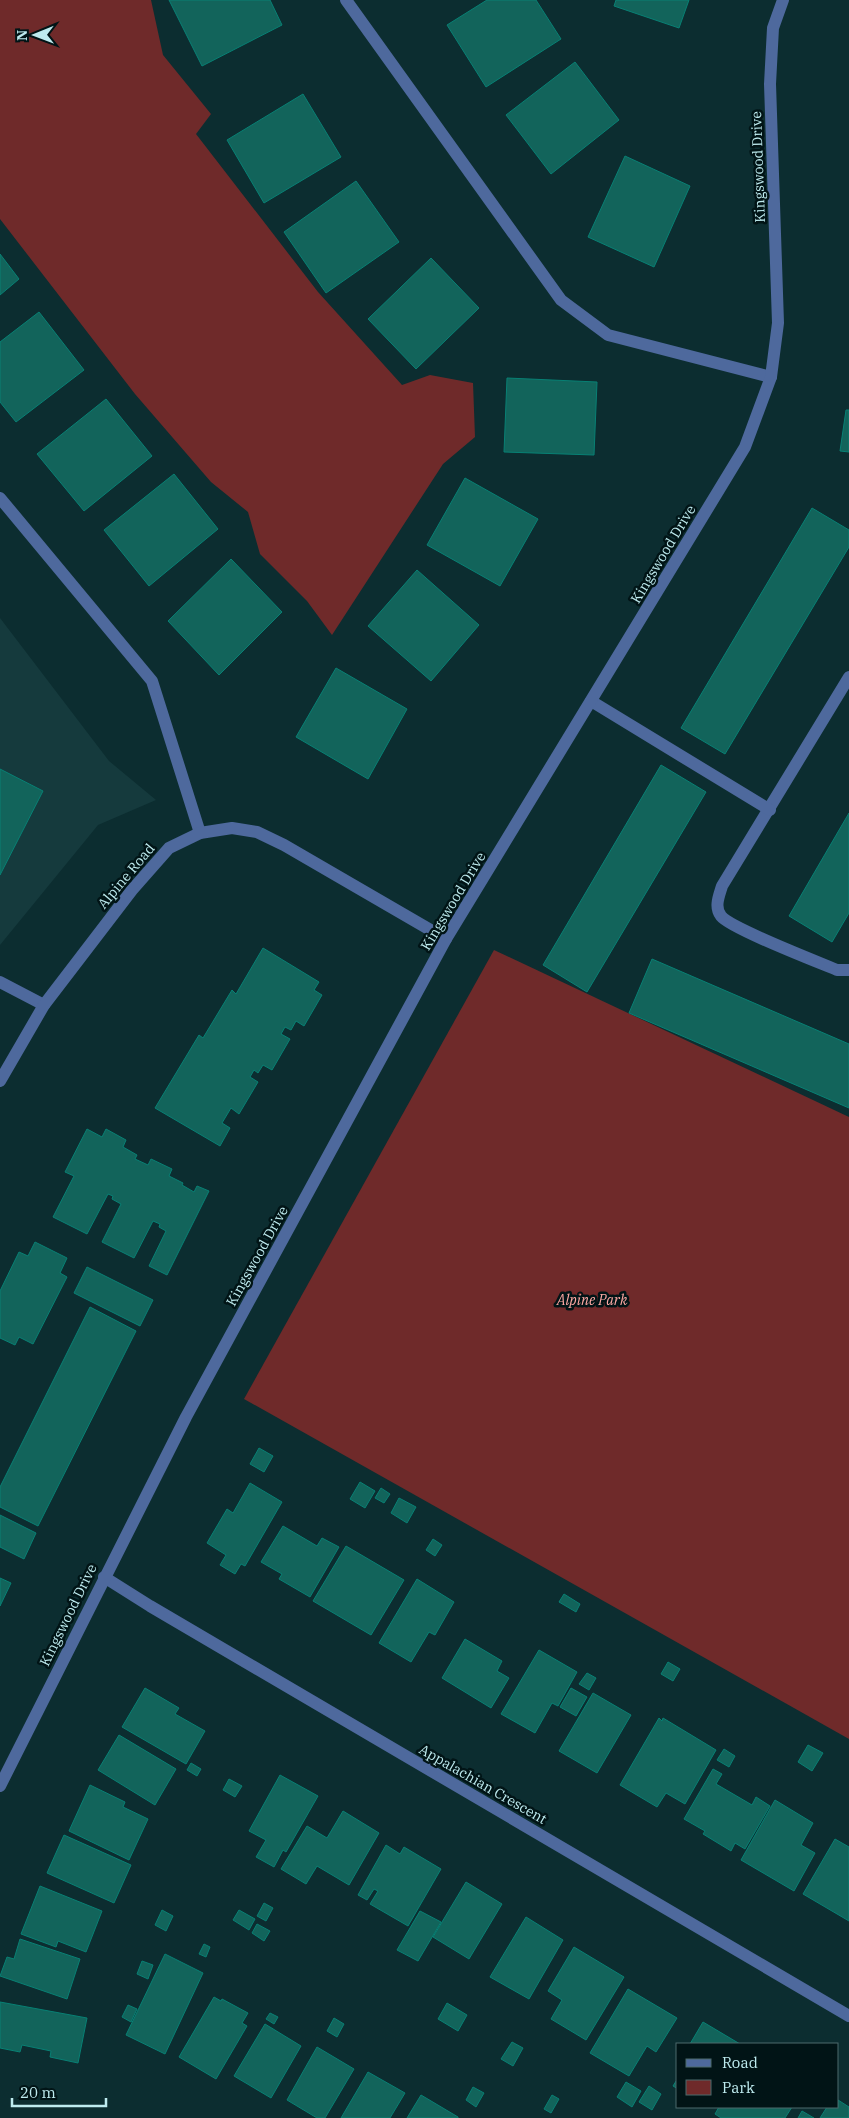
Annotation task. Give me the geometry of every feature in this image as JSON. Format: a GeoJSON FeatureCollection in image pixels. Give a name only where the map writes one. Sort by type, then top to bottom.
{"type":"FeatureCollection","features":[{"type":"Feature","properties":{"kind":"street"},"geometry":{"type":"LineString","coordinates":[[346,0],[561,300],[608,335],[771,378]]}},
{"type":"Feature","properties":{"kind":"street","name":"Kingswood Drive"},"geometry":{"type":"LineString","coordinates":[[0,1786],[190,1408],[446,940],[745,447],[771,378],[778,324],[770,84],[773,28],[783,0]]}},
{"type":"Feature","properties":{"kind":"street"},"geometry":{"type":"LineString","coordinates":[[0,498],[152,681],[200,832]]}},
{"type":"Feature","properties":{"kind":"street"},"geometry":{"type":"LineString","coordinates":[[849,677],[770,810],[722,886],[716,905],[721,917],[740,928],[837,970],[849,970]]}},
{"type":"Feature","properties":{"kind":"street"},"geometry":{"type":"LineString","coordinates":[[591,701],[770,810]]}},
{"type":"Feature","properties":{"kind":"street","name":"Alpine Road"},"geometry":{"type":"LineString","coordinates":[[0,1081],[44,1005],[132,890],[169,848],[200,832],[232,828],[257,832],[284,845],[446,940]]}},
{"type":"Feature","properties":{"kind":"street"},"geometry":{"type":"LineString","coordinates":[[0,982],[44,1005]]}},
{"type":"Feature","properties":{"kind":"street","name":"Appalachian Crescent"},"geometry":{"type":"LineString","coordinates":[[104,1577],[150,1606],[849,2016]]}},
{"type":"Feature","properties":{"kind":"shaded area"},"geometry":{"type":"Polygon","coordinates":[[[0,618],[109,761],[156,800],[98,825],[0,945],[0,618]]]}},
{"type":"Feature","properties":{"kind":"green space"},"geometry":{"type":"Polygon","coordinates":[[[0,0],[151,0],[163,55],[211,114],[196,134],[318,292],[402,385],[430,375],[473,383],[475,437],[443,464],[332,635],[307,601],[260,554],[248,512],[211,482],[135,394],[0,219],[0,0]]]}},
{"type":"Feature","properties":{"kind":"green space","name":"Alpine Park"},"geometry":{"type":"Polygon","coordinates":[[[494,950],[849,1117],[849,1739],[244,1399],[494,950]]]}},
{"type":"Feature","properties":{"kind":"building"},"geometry":{"type":"Polygon","coordinates":[[[169,0],[270,0],[282,25],[202,66],[169,0]]]}},
{"type":"Feature","properties":{"kind":"building"},"geometry":{"type":"Polygon","coordinates":[[[487,0],[536,0],[561,39],[486,87],[447,25],[487,0]]]}},
{"type":"Feature","properties":{"kind":"building"},"geometry":{"type":"Polygon","coordinates":[[[616,0],[689,0],[679,28],[614,6],[616,0]]]}},
{"type":"Feature","properties":{"kind":"building"},"geometry":{"type":"Polygon","coordinates":[[[575,62],[619,120],[551,174],[506,115],[575,62]]]}},
{"type":"Feature","properties":{"kind":"building"},"geometry":{"type":"Polygon","coordinates":[[[303,94],[341,157],[264,203],[227,140],[303,94]]]}},
{"type":"Feature","properties":{"kind":"building"},"geometry":{"type":"Polygon","coordinates":[[[625,156],[690,186],[654,267],[588,237],[625,156]]]}},
{"type":"Feature","properties":{"kind":"building"},"geometry":{"type":"Polygon","coordinates":[[[356,181],[399,242],[326,293],[284,232],[356,181]]]}},
{"type":"Feature","properties":{"kind":"building"},"geometry":{"type":"Polygon","coordinates":[[[0,254],[19,279],[0,295],[0,254]]]}},
{"type":"Feature","properties":{"kind":"building"},"geometry":{"type":"Polygon","coordinates":[[[431,258],[479,308],[416,369],[368,319],[431,258]]]}},
{"type":"Feature","properties":{"kind":"building"},"geometry":{"type":"Polygon","coordinates":[[[39,312],[84,370],[16,422],[0,402],[0,342],[39,312]]]}},
{"type":"Feature","properties":{"kind":"building"},"geometry":{"type":"Polygon","coordinates":[[[507,378],[597,382],[594,455],[504,452],[507,378]]]}},
{"type":"Feature","properties":{"kind":"building"},"geometry":{"type":"Polygon","coordinates":[[[106,399],[152,456],[84,511],[37,454],[106,399]]]}},
{"type":"Feature","properties":{"kind":"building"},"geometry":{"type":"Polygon","coordinates":[[[846,410],[849,410],[849,452],[840,451],[846,410]]]}},
{"type":"Feature","properties":{"kind":"building"},"geometry":{"type":"Polygon","coordinates":[[[174,474],[218,529],[149,586],[104,530],[174,474]]]}},
{"type":"Feature","properties":{"kind":"building"},"geometry":{"type":"Polygon","coordinates":[[[465,478],[538,519],[500,586],[427,545],[465,478]]]}},
{"type":"Feature","properties":{"kind":"building"},"geometry":{"type":"Polygon","coordinates":[[[812,508],[849,530],[849,547],[725,754],[681,728],[812,508]]]}},
{"type":"Feature","properties":{"kind":"building"},"geometry":{"type":"Polygon","coordinates":[[[231,559],[282,612],[219,675],[168,621],[231,559]]]}},
{"type":"Feature","properties":{"kind":"building"},"geometry":{"type":"Polygon","coordinates":[[[417,570],[479,625],[431,681],[368,626],[417,570]]]}},
{"type":"Feature","properties":{"kind":"building"},"geometry":{"type":"Polygon","coordinates":[[[336,668],[407,709],[368,779],[296,737],[336,668]]]}},
{"type":"Feature","properties":{"kind":"building"},"geometry":{"type":"Polygon","coordinates":[[[661,765],[706,792],[587,992],[543,965],[661,765]]]}},
{"type":"Feature","properties":{"kind":"building"},"geometry":{"type":"Polygon","coordinates":[[[0,769],[43,791],[0,875],[0,769]]]}},
{"type":"Feature","properties":{"kind":"building"},"geometry":{"type":"Polygon","coordinates":[[[849,813],[849,913],[832,942],[789,916],[849,813]]]}},
{"type":"Feature","properties":{"kind":"building"},"geometry":{"type":"Polygon","coordinates":[[[263,948],[319,982],[314,990],[322,995],[304,1026],[296,1021],[291,1030],[285,1027],[281,1034],[290,1039],[272,1070],[263,1065],[258,1073],[254,1070],[250,1077],[258,1082],[239,1114],[231,1108],[222,1123],[230,1128],[220,1146],[155,1108],[199,1035],[203,1038],[232,990],[236,994],[263,948]]]}},
{"type":"Feature","properties":{"kind":"building"},"geometry":{"type":"Polygon","coordinates":[[[652,959],[849,1044],[849,1108],[629,1013],[652,959]]]}},
{"type":"Feature","properties":{"kind":"building"},"geometry":{"type":"Polygon","coordinates":[[[87,1129],[102,1137],[106,1129],[126,1140],[123,1147],[137,1155],[135,1159],[148,1165],[151,1159],[172,1169],[169,1176],[183,1183],[182,1185],[194,1192],[197,1186],[209,1191],[167,1275],[149,1266],[166,1231],[159,1227],[160,1224],[153,1221],[134,1258],[102,1242],[121,1204],[112,1199],[113,1196],[108,1194],[87,1234],[53,1217],[74,1176],[65,1172],[87,1129]]]}},
{"type":"Feature","properties":{"kind":"building"},"geometry":{"type":"Polygon","coordinates":[[[35,1242],[67,1258],[60,1273],[67,1277],[33,1344],[19,1337],[15,1345],[0,1338],[0,1291],[19,1252],[28,1256],[35,1242]]]}},
{"type":"Feature","properties":{"kind":"building"},"geometry":{"type":"Polygon","coordinates":[[[87,1267],[153,1300],[140,1326],[74,1293],[87,1267]]]}},
{"type":"Feature","properties":{"kind":"building"},"geometry":{"type":"Polygon","coordinates":[[[90,1307],[136,1331],[38,1526],[0,1507],[0,1487],[90,1307]]]}},
{"type":"Feature","properties":{"kind":"building"},"geometry":{"type":"Polygon","coordinates":[[[259,1448],[273,1456],[264,1472],[250,1464],[259,1448]]]}},
{"type":"Feature","properties":{"kind":"building"},"geometry":{"type":"Polygon","coordinates":[[[360,1482],[375,1491],[365,1508],[350,1499],[360,1482]]]}},
{"type":"Feature","properties":{"kind":"building"},"geometry":{"type":"Polygon","coordinates":[[[250,1483],[282,1502],[245,1566],[241,1564],[235,1574],[220,1565],[226,1555],[207,1543],[227,1509],[233,1513],[250,1483]]]}},
{"type":"Feature","properties":{"kind":"building"},"geometry":{"type":"Polygon","coordinates":[[[381,1488],[390,1494],[384,1503],[375,1498],[381,1488]]]}},
{"type":"Feature","properties":{"kind":"building"},"geometry":{"type":"Polygon","coordinates":[[[399,1498],[416,1507],[407,1523],[391,1513],[399,1498]]]}},
{"type":"Feature","properties":{"kind":"building"},"geometry":{"type":"Polygon","coordinates":[[[0,1515],[36,1533],[24,1559],[0,1547],[0,1515]]]}},
{"type":"Feature","properties":{"kind":"building"},"geometry":{"type":"Polygon","coordinates":[[[283,1526],[317,1546],[322,1538],[339,1547],[310,1597],[279,1579],[282,1574],[261,1562],[283,1526]]]}},
{"type":"Feature","properties":{"kind":"building"},"geometry":{"type":"Polygon","coordinates":[[[433,1539],[442,1545],[435,1556],[426,1550],[433,1539]]]}},
{"type":"Feature","properties":{"kind":"building"},"geometry":{"type":"Polygon","coordinates":[[[346,1546],[404,1580],[371,1635],[313,1601],[346,1546]]]}},
{"type":"Feature","properties":{"kind":"building"},"geometry":{"type":"Polygon","coordinates":[[[0,1578],[11,1583],[0,1606],[0,1578]]]}},
{"type":"Feature","properties":{"kind":"building"},"geometry":{"type":"Polygon","coordinates":[[[417,1579],[454,1602],[435,1635],[429,1632],[411,1662],[379,1643],[417,1579]]]}},
{"type":"Feature","properties":{"kind":"building"},"geometry":{"type":"Polygon","coordinates":[[[564,1594],[580,1604],[576,1612],[559,1602],[564,1594]]]}},
{"type":"Feature","properties":{"kind":"building"},"geometry":{"type":"Polygon","coordinates":[[[465,1639],[502,1661],[497,1671],[509,1678],[491,1708],[442,1678],[465,1639]]]}},
{"type":"Feature","properties":{"kind":"building"},"geometry":{"type":"Polygon","coordinates":[[[539,1650],[577,1672],[558,1706],[552,1703],[535,1733],[501,1714],[539,1650]]]}},
{"type":"Feature","properties":{"kind":"building"},"geometry":{"type":"Polygon","coordinates":[[[668,1662],[680,1669],[673,1681],[661,1674],[668,1662]]]}},
{"type":"Feature","properties":{"kind":"building"},"geometry":{"type":"Polygon","coordinates":[[[587,1673],[596,1678],[589,1690],[579,1684],[587,1673]]]}},
{"type":"Feature","properties":{"kind":"building"},"geometry":{"type":"Polygon","coordinates":[[[145,1688],[179,1708],[175,1714],[205,1731],[186,1764],[122,1727],[145,1688]]]}},
{"type":"Feature","properties":{"kind":"building"},"geometry":{"type":"Polygon","coordinates":[[[571,1688],[587,1697],[576,1716],[560,1707],[571,1688]]]}},
{"type":"Feature","properties":{"kind":"building"},"geometry":{"type":"Polygon","coordinates":[[[593,1693],[631,1715],[597,1773],[559,1751],[593,1693]]]}},
{"type":"Feature","properties":{"kind":"building"},"geometry":{"type":"Polygon","coordinates":[[[659,1718],[662,1721],[663,1718],[716,1750],[685,1804],[666,1793],[657,1807],[620,1785],[659,1718]]]}},
{"type":"Feature","properties":{"kind":"building"},"geometry":{"type":"Polygon","coordinates":[[[119,1735],[176,1769],[155,1805],[98,1770],[119,1735]]]}},
{"type":"Feature","properties":{"kind":"building"},"geometry":{"type":"Polygon","coordinates":[[[808,1745],[823,1753],[812,1771],[798,1762],[808,1745]]]}},
{"type":"Feature","properties":{"kind":"building"},"geometry":{"type":"Polygon","coordinates":[[[724,1749],[735,1756],[729,1767],[717,1760],[724,1749]]]}},
{"type":"Feature","properties":{"kind":"building"},"geometry":{"type":"Polygon","coordinates":[[[191,1763],[201,1769],[197,1776],[187,1770],[191,1763]]]}},
{"type":"Feature","properties":{"kind":"building"},"geometry":{"type":"Polygon","coordinates":[[[713,1769],[722,1774],[716,1784],[752,1805],[756,1797],[770,1806],[745,1849],[735,1843],[731,1851],[703,1834],[705,1831],[684,1819],[713,1769]]]}},
{"type":"Feature","properties":{"kind":"building"},"geometry":{"type":"Polygon","coordinates":[[[280,1775],[318,1796],[286,1852],[283,1850],[274,1867],[256,1857],[266,1840],[249,1831],[280,1775]]]}},
{"type":"Feature","properties":{"kind":"building"},"geometry":{"type":"Polygon","coordinates":[[[229,1779],[242,1786],[235,1797],[223,1790],[229,1779]]]}},
{"type":"Feature","properties":{"kind":"building"},"geometry":{"type":"Polygon","coordinates":[[[90,1785],[125,1802],[123,1807],[148,1819],[129,1860],[69,1831],[90,1785]]]}},
{"type":"Feature","properties":{"kind":"building"},"geometry":{"type":"Polygon","coordinates":[[[775,1800],[813,1823],[801,1845],[815,1853],[794,1891],[741,1860],[775,1800]]]}},
{"type":"Feature","properties":{"kind":"building"},"geometry":{"type":"Polygon","coordinates":[[[343,1811],[379,1833],[349,1885],[317,1866],[306,1884],[281,1869],[307,1826],[327,1838],[343,1811]]]}},
{"type":"Feature","properties":{"kind":"building"},"geometry":{"type":"Polygon","coordinates":[[[64,1835],[131,1865],[114,1903],[47,1873],[64,1835]]]}},
{"type":"Feature","properties":{"kind":"building"},"geometry":{"type":"Polygon","coordinates":[[[835,1839],[849,1847],[849,1921],[803,1894],[835,1839]]]}},
{"type":"Feature","properties":{"kind":"building"},"geometry":{"type":"Polygon","coordinates":[[[386,1845],[400,1854],[404,1847],[441,1869],[408,1926],[370,1904],[378,1891],[374,1889],[367,1900],[358,1895],[386,1845]]]}},
{"type":"Feature","properties":{"kind":"building"},"geometry":{"type":"Polygon","coordinates":[[[466,1882],[502,1904],[469,1959],[433,1937],[466,1882]]]}},
{"type":"Feature","properties":{"kind":"building"},"geometry":{"type":"Polygon","coordinates":[[[40,1886],[102,1911],[86,1952],[58,1941],[56,1947],[21,1934],[40,1886]]]}},
{"type":"Feature","properties":{"kind":"building"},"geometry":{"type":"Polygon","coordinates":[[[264,1903],[273,1908],[266,1921],[257,1916],[264,1903]]]}},
{"type":"Feature","properties":{"kind":"building"},"geometry":{"type":"Polygon","coordinates":[[[162,1910],[173,1916],[166,1931],[155,1925],[162,1910]]]}},
{"type":"Feature","properties":{"kind":"building"},"geometry":{"type":"Polygon","coordinates":[[[239,1910],[255,1919],[249,1930],[233,1920],[239,1910]]]}},
{"type":"Feature","properties":{"kind":"building"},"geometry":{"type":"Polygon","coordinates":[[[420,1911],[441,1922],[418,1961],[397,1950],[420,1911]]]}},
{"type":"Feature","properties":{"kind":"building"},"geometry":{"type":"Polygon","coordinates":[[[526,1917],[563,1940],[529,1999],[490,1977],[526,1917]]]}},
{"type":"Feature","properties":{"kind":"building"},"geometry":{"type":"Polygon","coordinates":[[[257,1924],[270,1931],[264,1941],[252,1933],[257,1924]]]}},
{"type":"Feature","properties":{"kind":"building"},"geometry":{"type":"Polygon","coordinates":[[[20,1939],[80,1959],[67,1999],[0,1976],[7,1957],[14,1959],[20,1939]]]}},
{"type":"Feature","properties":{"kind":"building"},"geometry":{"type":"Polygon","coordinates":[[[204,1944],[210,1947],[206,1957],[199,1954],[204,1944]]]}},
{"type":"Feature","properties":{"kind":"building"},"geometry":{"type":"Polygon","coordinates":[[[574,1947],[624,1977],[586,2040],[551,2019],[562,2000],[548,1991],[574,1947]]]}},
{"type":"Feature","properties":{"kind":"building"},"geometry":{"type":"Polygon","coordinates":[[[165,1954],[203,1973],[165,2054],[126,2035],[165,1954]]]}},
{"type":"Feature","properties":{"kind":"building"},"geometry":{"type":"Polygon","coordinates":[[[142,1961],[153,1965],[148,1979],[137,1974],[142,1961]]]}},
{"type":"Feature","properties":{"kind":"building"},"geometry":{"type":"Polygon","coordinates":[[[628,1989],[677,2018],[656,2052],[647,2046],[629,2076],[590,2053],[628,1989]]]}},
{"type":"Feature","properties":{"kind":"building"},"geometry":{"type":"Polygon","coordinates":[[[214,1997],[221,2001],[222,1999],[248,2013],[242,2023],[247,2026],[216,2079],[179,2057],[214,1997]]]}},
{"type":"Feature","properties":{"kind":"building"},"geometry":{"type":"Polygon","coordinates":[[[0,2002],[87,2018],[78,2063],[50,2057],[51,2051],[22,2045],[20,2052],[0,2048],[0,2002]]]}},
{"type":"Feature","properties":{"kind":"building"},"geometry":{"type":"Polygon","coordinates":[[[447,2003],[467,2015],[458,2031],[438,2019],[447,2003]]]}},
{"type":"Feature","properties":{"kind":"building"},"geometry":{"type":"Polygon","coordinates":[[[128,2005],[137,2009],[131,2022],[122,2017],[128,2005]]]}},
{"type":"Feature","properties":{"kind":"building"},"geometry":{"type":"Polygon","coordinates":[[[270,2013],[278,2017],[274,2024],[266,2019],[270,2013]]]}},
{"type":"Feature","properties":{"kind":"building"},"geometry":{"type":"Polygon","coordinates":[[[334,2018],[344,2024],[337,2037],[327,2031],[334,2018]]]}},
{"type":"Feature","properties":{"kind":"building"},"geometry":{"type":"Polygon","coordinates":[[[703,2022],[738,2043],[691,2043],[703,2022]]]}},
{"type":"Feature","properties":{"kind":"building"},"geometry":{"type":"Polygon","coordinates":[[[265,2024],[301,2046],[271,2098],[234,2076],[265,2024]]]}},
{"type":"Feature","properties":{"kind":"building"},"geometry":{"type":"Polygon","coordinates":[[[512,2042],[523,2048],[513,2066],[501,2059],[512,2042]]]}},
{"type":"Feature","properties":{"kind":"building"},"geometry":{"type":"Polygon","coordinates":[[[317,2047],[354,2069],[325,2118],[317,2118],[287,2100],[317,2047]]]}},
{"type":"Feature","properties":{"kind":"building"},"geometry":{"type":"Polygon","coordinates":[[[368,2072],[405,2093],[390,2118],[341,2118],[368,2072]]]}},
{"type":"Feature","properties":{"kind":"building"},"geometry":{"type":"Polygon","coordinates":[[[626,2082],[641,2091],[632,2107],[617,2097],[626,2082]]]}},
{"type":"Feature","properties":{"kind":"building"},"geometry":{"type":"Polygon","coordinates":[[[649,2086],[661,2094],[652,2110],[639,2102],[649,2086]]]}},
{"type":"Feature","properties":{"kind":"building"},"geometry":{"type":"Polygon","coordinates":[[[473,2087],[484,2093],[476,2107],[466,2100],[473,2087]]]}},
{"type":"Feature","properties":{"kind":"building"},"geometry":{"type":"Polygon","coordinates":[[[421,2095],[458,2117],[458,2118],[407,2118],[421,2095]]]}},
{"type":"Feature","properties":{"kind":"building"},"geometry":{"type":"Polygon","coordinates":[[[552,2095],[559,2099],[551,2113],[544,2109],[552,2095]]]}},
{"type":"Feature","properties":{"kind":"building"},"geometry":{"type":"Polygon","coordinates":[[[839,2101],[849,2107],[849,2118],[820,2118],[826,2108],[839,2108],[839,2101]]]}},
{"type":"Feature","properties":{"kind":"building"},"geometry":{"type":"Polygon","coordinates":[[[718,2108],[791,2108],[785,2118],[721,2118],[715,2114],[718,2108]]]}},
{"type":"Feature","properties":{"kind":"building"},"geometry":{"type":"Polygon","coordinates":[[[802,2111],[814,2118],[798,2118],[802,2111]]]}}]}
